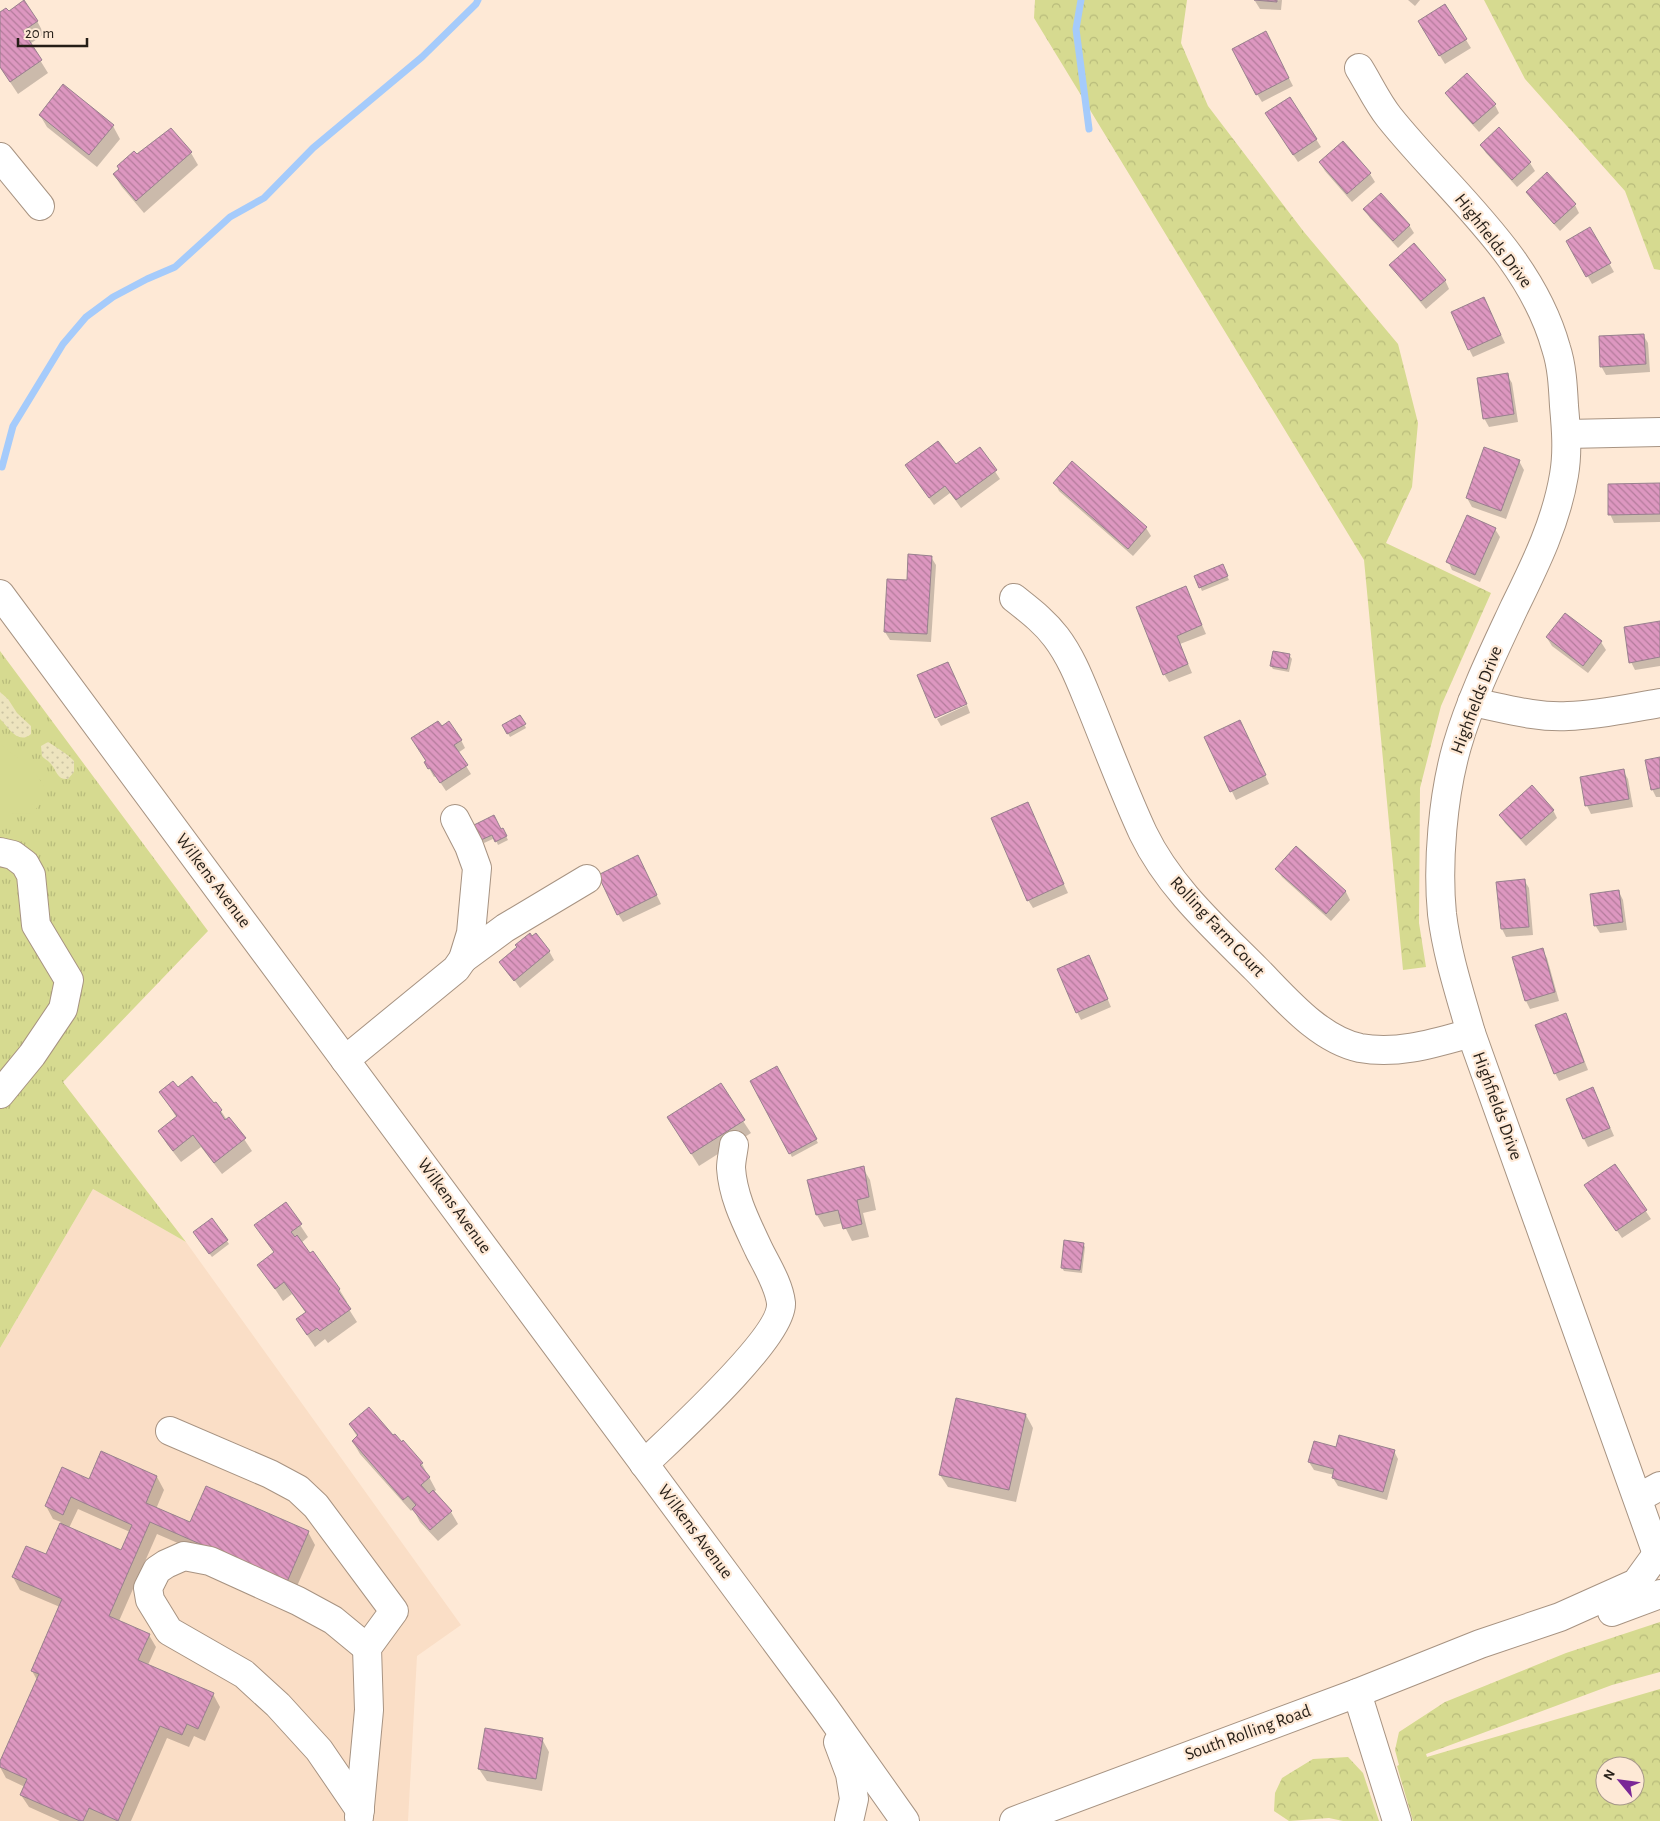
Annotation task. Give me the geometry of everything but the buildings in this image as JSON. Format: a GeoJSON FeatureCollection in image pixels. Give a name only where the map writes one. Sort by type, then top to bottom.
{"type":"FeatureCollection","features":[{"type":"Feature","properties":{"kind":"street","name":"Highfields Drive"},"geometry":{"type":"LineString","coordinates":[[1358,68],[1388,115],[1484,224],[1515,265],[1539,303],[1557,349],[1567,434],[1565,472],[1556,512],[1543,549],[1499,640],[1472,702],[1457,747],[1446,801],[1441,855],[1442,914],[1452,968],[1471,1033],[1649,1492],[1659,1554]]}},
{"type":"Feature","properties":{"kind":"street"},"geometry":{"type":"LineString","coordinates":[[0,157],[40,206]]}},
{"type":"Feature","properties":{"kind":"street"},"geometry":{"type":"LineString","coordinates":[[1567,434],[1660,432]]}},
{"type":"Feature","properties":{"kind":"street","name":"Wilkens Avenue"},"geometry":{"type":"LineString","coordinates":[[0,594],[825,1708],[905,1821]]}},
{"type":"Feature","properties":{"kind":"street","name":"Rolling Farm Court"},"geometry":{"type":"LineString","coordinates":[[1014,598],[1038,617],[1056,637],[1073,665],[1144,834],[1168,876],[1196,910],[1306,1019],[1334,1038],[1359,1048],[1413,1048],[1471,1033]]}},
{"type":"Feature","properties":{"kind":"street"},"geometry":{"type":"LineString","coordinates":[[1472,702],[1533,714],[1566,716],[1602,713],[1660,703]]}},
{"type":"Feature","properties":{"kind":"street"},"geometry":{"type":"LineString","coordinates":[[345,1060],[456,969],[463,959],[471,933],[477,868],[469,846],[455,819]]}},
{"type":"Feature","properties":{"kind":"street"},"geometry":{"type":"LineString","coordinates":[[0,852],[13,855],[25,864],[31,875],[36,925],[69,980],[63,1010],[32,1055],[0,1094]]}},
{"type":"Feature","properties":{"kind":"street"},"geometry":{"type":"LineString","coordinates":[[463,959],[505,928],[587,879]]}},
{"type":"Feature","properties":{"kind":"street"},"geometry":{"type":"LineString","coordinates":[[644,1464],[699,1412],[762,1344],[780,1314],[781,1303],[777,1288],[739,1207],[731,1167],[734,1145]]}},
{"type":"Feature","properties":{"kind":"street"},"geometry":{"type":"LineString","coordinates":[[170,1431],[270,1474],[298,1489],[316,1506],[394,1611],[367,1648],[369,1710],[359,1816]]}},
{"type":"Feature","properties":{"kind":"street","name":"South Rolling Road"},"geometry":{"type":"LineString","coordinates":[[1014,1821],[1358,1693],[1480,1644],[1525,1614],[1659,1554]]}},
{"type":"Feature","properties":{"kind":"street"},"geometry":{"type":"LineString","coordinates":[[359,1816],[319,1750],[278,1705],[244,1674],[169,1631],[150,1600],[148,1588],[156,1570],[184,1556],[210,1561],[298,1601],[333,1620],[367,1648]]}},
{"type":"Feature","properties":{"kind":"street","name":"South Rolling Road"},"geometry":{"type":"LineString","coordinates":[[1480,1644],[1548,1635],[1660,1594]]}},
{"type":"Feature","properties":{"kind":"street"},"geometry":{"type":"LineString","coordinates":[[1358,1693],[1398,1821]]}},
{"type":"Feature","properties":{"kind":"street"},"geometry":{"type":"LineString","coordinates":[[825,1708],[850,1774],[854,1799],[849,1821]]}},
{"type":"Feature","properties":{"kind":"shaded area"},"geometry":{"type":"Polygon","coordinates":[[[93,1189],[186,1242],[461,1625],[417,1656],[408,1821],[0,1821],[0,1348],[93,1189]]]}},
{"type":"Feature","properties":{"kind":"green space"},"geometry":{"type":"Polygon","coordinates":[[[1035,0],[1187,0],[1181,43],[1208,106],[1304,232],[1398,344],[1418,423],[1412,487],[1386,543],[1491,593],[1441,706],[1420,788],[1419,923],[1426,967],[1403,970],[1364,560],[1034,18],[1035,0]]]}},
{"type":"Feature","properties":{"kind":"green space"},"geometry":{"type":"Polygon","coordinates":[[[1484,0],[1660,0],[1660,270],[1654,269],[1625,191],[1525,79],[1484,0]]]}},
{"type":"Feature","properties":{"kind":"green space"},"geometry":{"type":"Polygon","coordinates":[[[0,651],[208,931],[63,1082],[186,1242],[93,1189],[0,1348],[0,651]]]}},
{"type":"Feature","properties":{"kind":"green space"},"geometry":{"type":"Polygon","coordinates":[[[0,744],[26,765],[43,784],[45,790],[43,800],[31,813],[12,814],[0,811],[0,744]]]}},
{"type":"Feature","properties":{"kind":"green space"},"geometry":{"type":"Polygon","coordinates":[[[1660,1622],[1660,1672],[1612,1685],[1426,1754],[1427,1757],[1660,1689],[1660,1821],[1413,1821],[1397,1766],[1399,1765],[1395,1750],[1399,1732],[1445,1702],[1566,1653],[1660,1622]]]}},
{"type":"Feature","properties":{"kind":"green space"},"geometry":{"type":"Polygon","coordinates":[[[1348,1757],[1363,1773],[1379,1821],[1343,1821],[1329,1818],[1289,1821],[1274,1811],[1275,1793],[1282,1778],[1313,1759],[1348,1757]]]}},
{"type":"Feature","properties":{"kind":"sand"},"geometry":{"type":"Polygon","coordinates":[[[0,692],[8,699],[17,713],[31,726],[31,734],[22,738],[10,731],[0,719],[0,692]]]}},
{"type":"Feature","properties":{"kind":"sand"},"geometry":{"type":"Polygon","coordinates":[[[48,742],[74,761],[74,772],[68,779],[59,777],[51,764],[42,756],[41,746],[48,742]]]}},
{"type":"Feature","properties":{"kind":"waterway"},"geometry":{"type":"LineString","coordinates":[[2,467],[13,426],[63,344],[86,317],[113,297],[175,267],[230,217],[264,198],[313,148],[422,57],[478,0]]}},
{"type":"Feature","properties":{"kind":"waterway"},"geometry":{"type":"LineString","coordinates":[[1081,0],[1076,29],[1089,129]]}}]}
